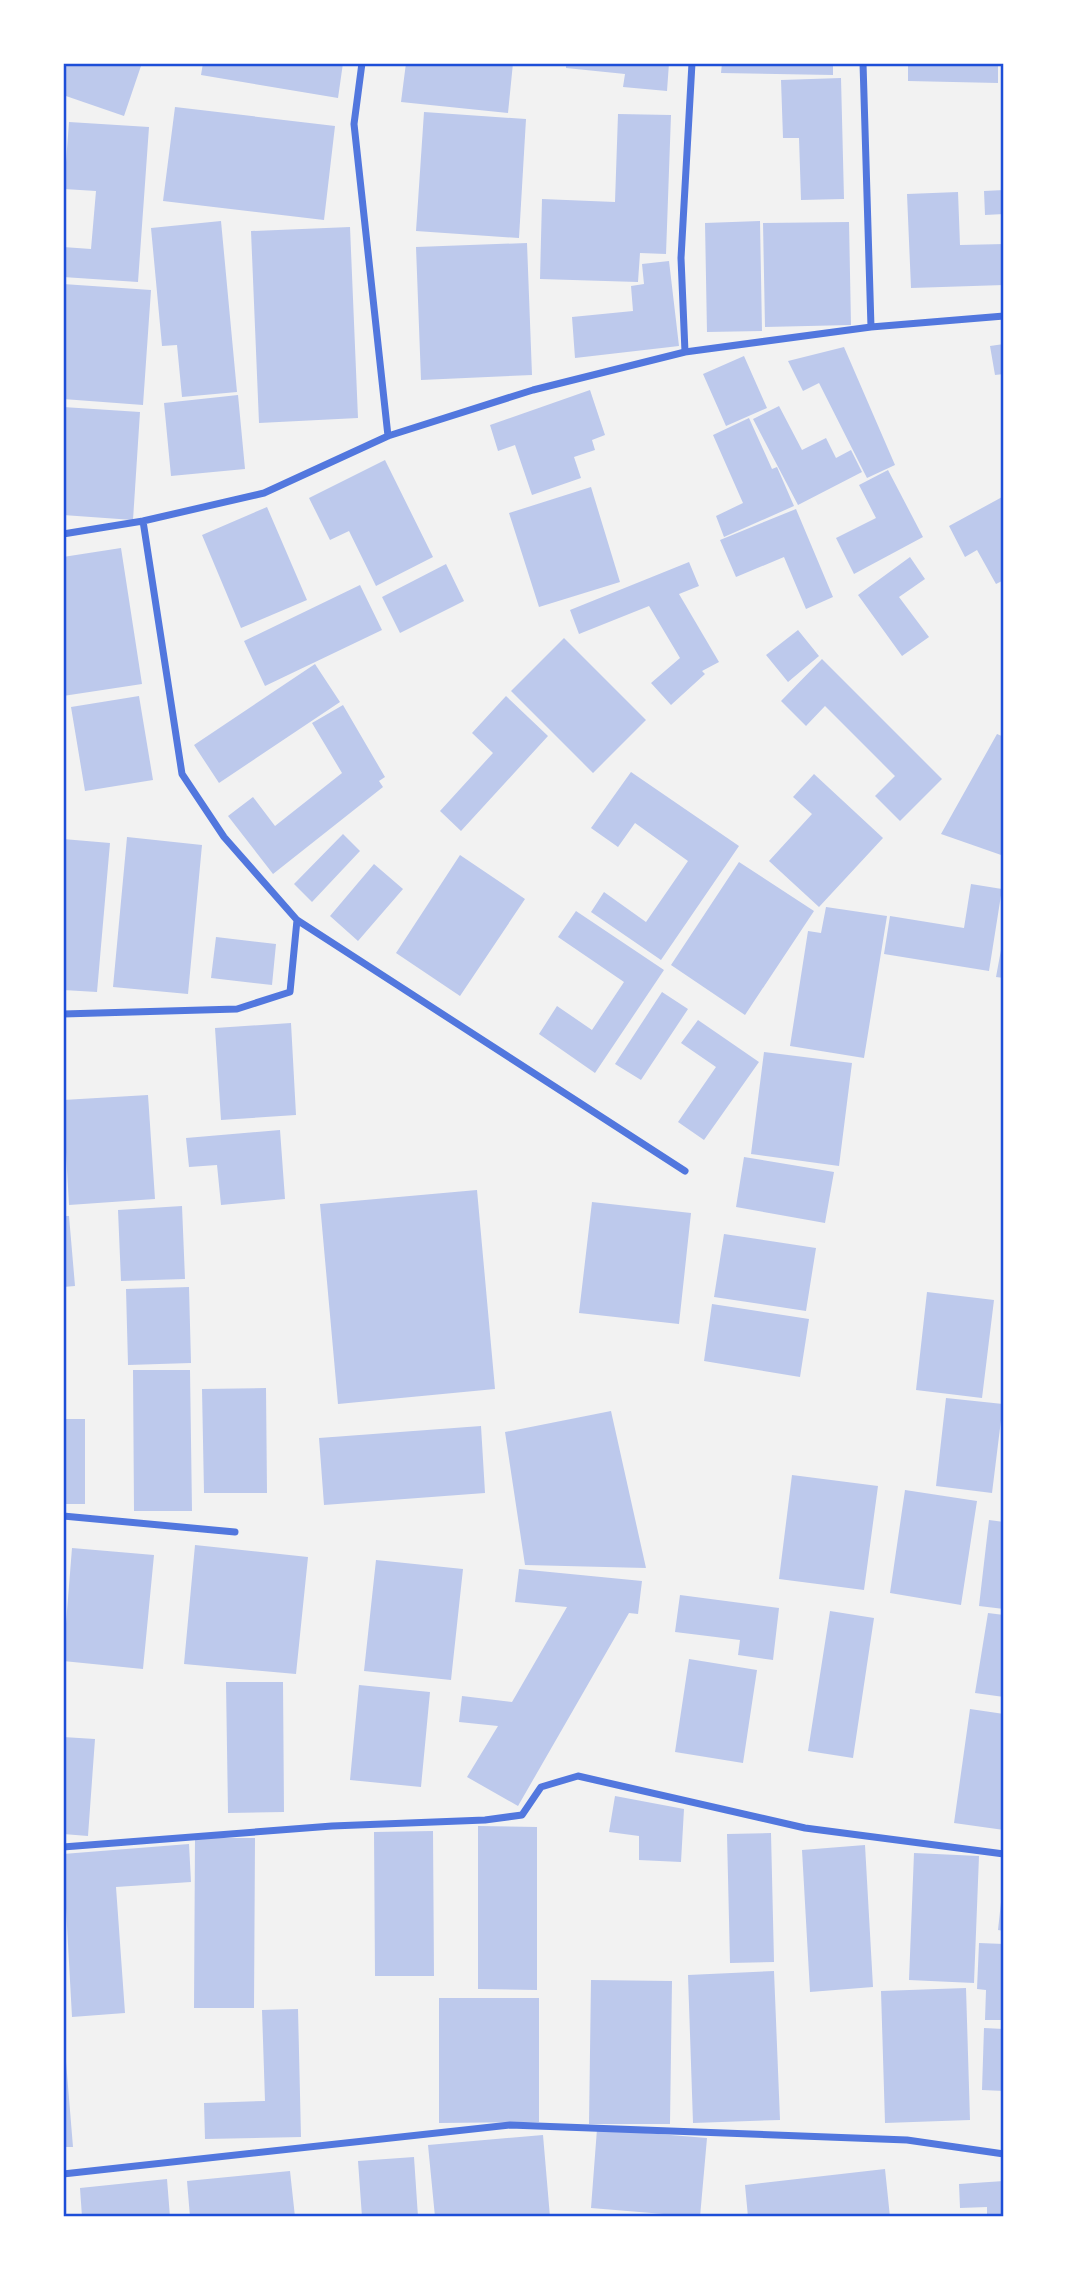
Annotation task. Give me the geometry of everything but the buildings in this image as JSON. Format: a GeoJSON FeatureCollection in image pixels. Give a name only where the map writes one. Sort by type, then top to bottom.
{"type":"FeatureCollection","features":[{"type":"Feature","properties":{"kind":"street"},"geometry":{"type":"LineString","coordinates":[[362,63],[354,124],[388,436]]}},
{"type":"Feature","properties":{"kind":"street"},"geometry":{"type":"LineString","coordinates":[[685,352],[681,258],[692,63]]}},
{"type":"Feature","properties":{"kind":"street"},"geometry":{"type":"LineString","coordinates":[[863,63],[872,327]]}},
{"type":"Feature","properties":{"kind":"street"},"geometry":{"type":"LineString","coordinates":[[63,534],[143,521],[264,493],[388,436],[533,390],[685,352],[872,327],[1004,316]]}},
{"type":"Feature","properties":{"kind":"street"},"geometry":{"type":"LineString","coordinates":[[143,521],[182,774],[224,836],[297,920],[685,1171]]}},
{"type":"Feature","properties":{"kind":"street"},"geometry":{"type":"LineString","coordinates":[[63,1014],[237,1009],[290,992],[297,920]]}},
{"type":"Feature","properties":{"kind":"street"},"geometry":{"type":"LineString","coordinates":[[63,1516],[235,1532]]}},
{"type":"Feature","properties":{"kind":"street"},"geometry":{"type":"LineString","coordinates":[[63,1847],[332,1826],[485,1820],[522,1815],[541,1787],[578,1776],[805,1829],[1004,1854]]}},
{"type":"Feature","properties":{"kind":"street"},"geometry":{"type":"LineString","coordinates":[[63,2174],[510,2125],[907,2140],[1004,2154]]}}]}
